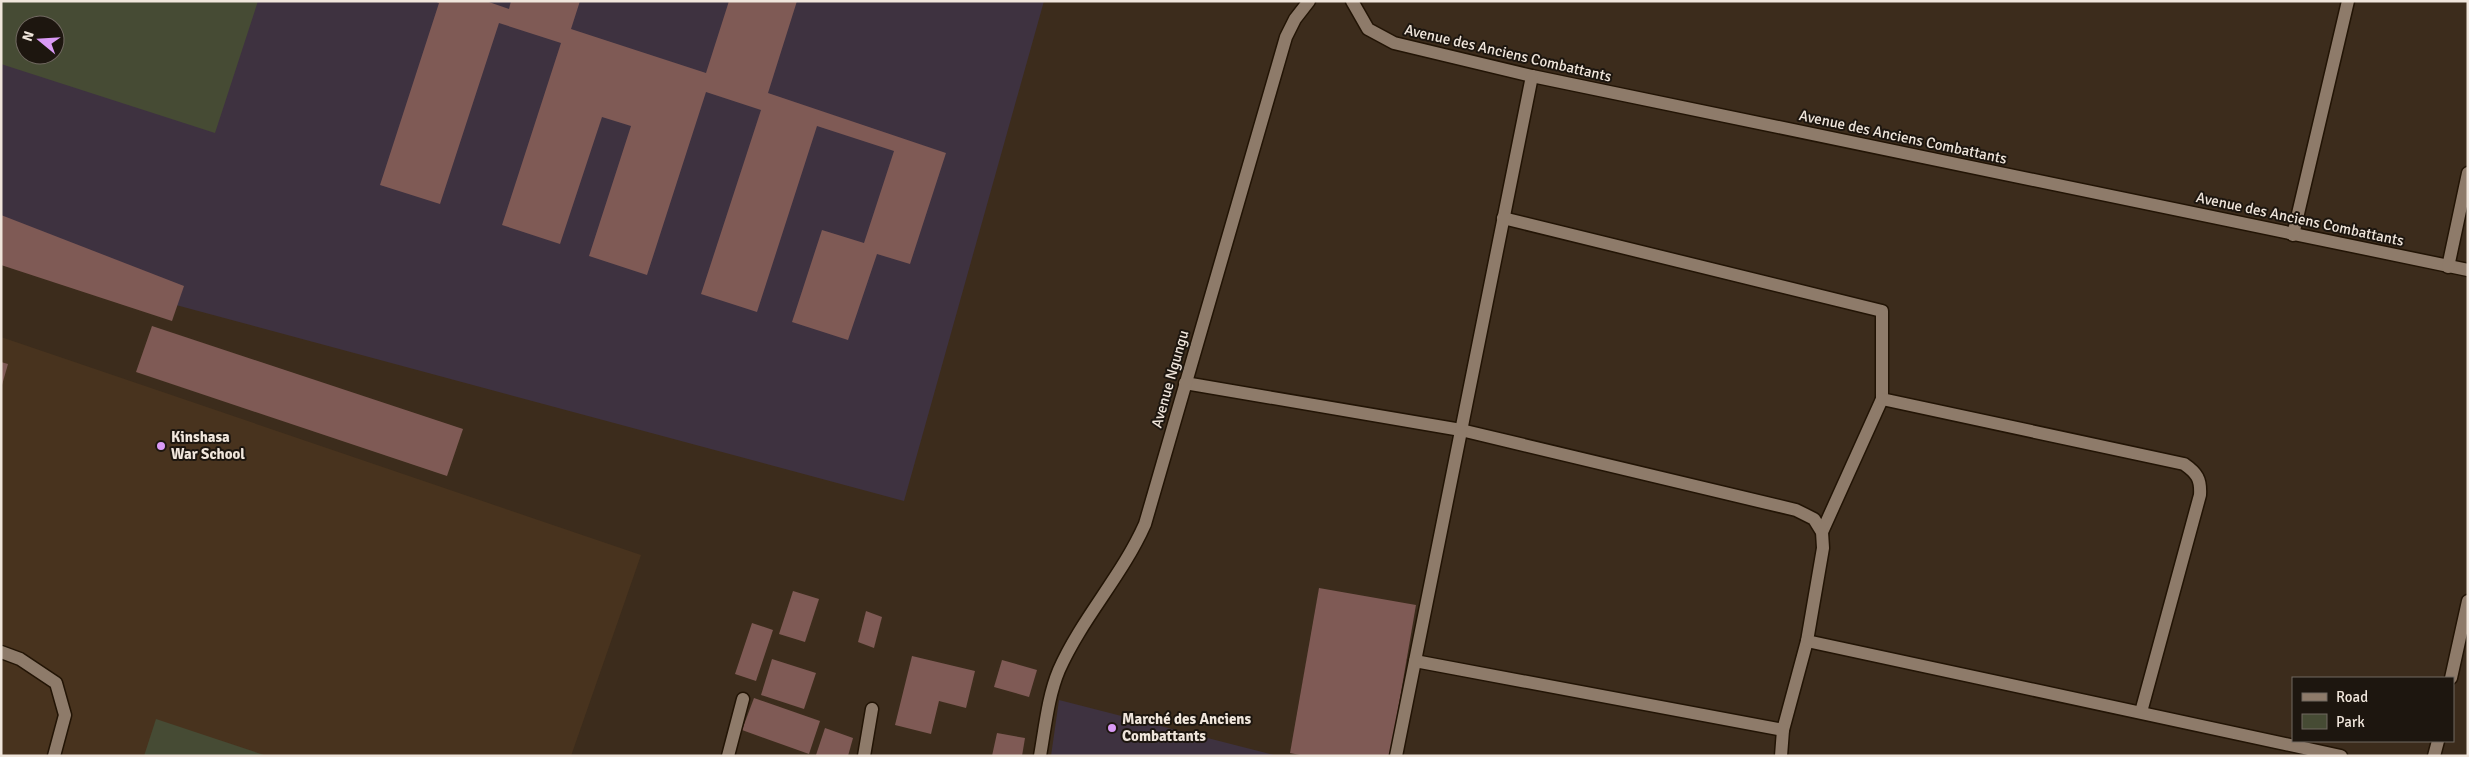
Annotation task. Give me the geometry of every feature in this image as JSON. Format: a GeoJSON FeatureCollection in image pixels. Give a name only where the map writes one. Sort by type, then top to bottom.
{"type":"FeatureCollection","features":[{"type":"Feature","properties":{"kind":"street","name":"Avenue Ngungu"},"geometry":{"type":"LineString","coordinates":[[1040,756],[1052,692],[1059,670],[1126,563],[1145,524],[1286,37],[1295,19],[1309,1]]}},
{"type":"Feature","properties":{"kind":"street","name":"Avenue des Anciens Combattants"},"geometry":{"type":"LineString","coordinates":[[1352,1],[1368,29],[1394,43],[1532,76],[2468,270]]}},
{"type":"Feature","properties":{"kind":"street"},"geometry":{"type":"LineString","coordinates":[[2293,234],[2348,1]]}},
{"type":"Feature","properties":{"kind":"street"},"geometry":{"type":"LineString","coordinates":[[1396,756],[1532,76]]}},
{"type":"Feature","properties":{"kind":"street"},"geometry":{"type":"LineString","coordinates":[[2448,267],[2468,173]]}},
{"type":"Feature","properties":{"kind":"street"},"geometry":{"type":"LineString","coordinates":[[1503,218],[1882,311],[1882,399],[1822,532],[1823,548],[1807,641],[1783,730],[1780,756]]}},
{"type":"Feature","properties":{"kind":"street"},"geometry":{"type":"LineString","coordinates":[[1185,383],[1461,430],[1796,510],[1814,519],[1822,532]]}},
{"type":"Feature","properties":{"kind":"street"},"geometry":{"type":"LineString","coordinates":[[1882,399],[2184,464],[2196,472],[2201,483],[2200,495],[2141,712]]}},
{"type":"Feature","properties":{"kind":"street"},"geometry":{"type":"LineString","coordinates":[[2451,677],[2468,601]]}},
{"type":"Feature","properties":{"kind":"street"},"geometry":{"type":"LineString","coordinates":[[1807,641],[2341,756]]}},
{"type":"Feature","properties":{"kind":"street"},"geometry":{"type":"LineString","coordinates":[[1,652],[20,659],[56,683],[65,715],[54,756]]}},
{"type":"Feature","properties":{"kind":"street"},"geometry":{"type":"LineString","coordinates":[[1415,661],[1783,730]]}},
{"type":"Feature","properties":{"kind":"street"},"geometry":{"type":"LineString","coordinates":[[728,756],[743,698]]}},
{"type":"Feature","properties":{"kind":"street"},"geometry":{"type":"LineString","coordinates":[[864,756],[872,708]]}},
{"type":"Feature","properties":{"kind":"street"},"geometry":{"type":"LineString","coordinates":[[2434,756],[2438,742]]}},
{"type":"Feature","properties":{"kind":"shaded area"},"geometry":{"type":"Polygon","coordinates":[[[1,1],[1044,1],[904,501],[1,258],[1,1]]]}},
{"type":"Feature","properties":{"kind":"shaded area","name":"Kinshasa War School"},"geometry":{"type":"Polygon","coordinates":[[[1,337],[641,555],[571,756],[1,756],[1,337]]]}},
{"type":"Feature","properties":{"kind":"shaded area","name":"Marché des Anciens Combattants"},"geometry":{"type":"Polygon","coordinates":[[[1059,700],[1278,756],[1051,756],[1059,700]]]}},
{"type":"Feature","properties":{"kind":"green space"},"geometry":{"type":"Polygon","coordinates":[[[1,1],[258,1],[215,133],[1,64],[1,1]]]}},
{"type":"Feature","properties":{"kind":"green space"},"geometry":{"type":"Polygon","coordinates":[[[156,719],[267,756],[144,756],[156,719]]]}},
{"type":"Feature","properties":{"kind":"building"},"geometry":{"type":"Polygon","coordinates":[[[434,1],[486,1],[509,9],[511,1],[580,1],[571,29],[706,73],[729,1],[797,1],[768,93],[946,153],[910,264],[877,254],[848,340],[792,322],[822,230],[864,243],[894,151],[817,126],[757,312],[701,294],[761,110],[706,92],[647,275],[589,256],[631,126],[602,117],[560,244],[502,225],[561,43],[499,23],[440,204],[380,185],[439,3],[434,1]]]}},
{"type":"Feature","properties":{"kind":"building"},"geometry":{"type":"Polygon","coordinates":[[[1,215],[184,286],[172,321],[1,265],[1,215]]]}},
{"type":"Feature","properties":{"kind":"building"},"geometry":{"type":"Polygon","coordinates":[[[152,326],[463,429],[447,476],[136,372],[152,326]]]}},
{"type":"Feature","properties":{"kind":"building"},"geometry":{"type":"Polygon","coordinates":[[[1,362],[8,364],[2,385],[1,385],[1,362]]]}},
{"type":"Feature","properties":{"kind":"building"},"geometry":{"type":"Polygon","coordinates":[[[1319,588],[1416,605],[1390,756],[1305,756],[1290,753],[1319,588]]]}},
{"type":"Feature","properties":{"kind":"building"},"geometry":{"type":"Polygon","coordinates":[[[793,591],[819,599],[805,642],[779,634],[793,591]]]}},
{"type":"Feature","properties":{"kind":"building"},"geometry":{"type":"Polygon","coordinates":[[[866,611],[882,617],[874,648],[858,642],[866,611]]]}},
{"type":"Feature","properties":{"kind":"building"},"geometry":{"type":"Polygon","coordinates":[[[752,623],[773,630],[756,681],[735,674],[752,623]]]}},
{"type":"Feature","properties":{"kind":"building"},"geometry":{"type":"Polygon","coordinates":[[[912,656],[975,671],[966,708],[939,701],[931,734],[895,725],[912,656]]]}},
{"type":"Feature","properties":{"kind":"building"},"geometry":{"type":"Polygon","coordinates":[[[772,659],[816,673],[804,709],[761,695],[772,659]]]}},
{"type":"Feature","properties":{"kind":"building"},"geometry":{"type":"Polygon","coordinates":[[[1002,660],[1037,670],[1029,697],[994,687],[1002,660]]]}},
{"type":"Feature","properties":{"kind":"building"},"geometry":{"type":"Polygon","coordinates":[[[754,698],[820,721],[809,754],[742,730],[754,698]]]}},
{"type":"Feature","properties":{"kind":"building"},"geometry":{"type":"Polygon","coordinates":[[[825,728],[853,738],[848,756],[816,755],[825,728]]]}},
{"type":"Feature","properties":{"kind":"building"},"geometry":{"type":"Polygon","coordinates":[[[997,733],[1025,738],[1022,756],[992,756],[997,733]]]}},
{"type":"Feature","properties":{"kind":"place","name":"Kinshasa War School"},"geometry":{"type":"Point","coordinates":[161,446]}},
{"type":"Feature","properties":{"kind":"place","name":"Marché des Anciens Combattants"},"geometry":{"type":"Point","coordinates":[1112,728]}}]}
